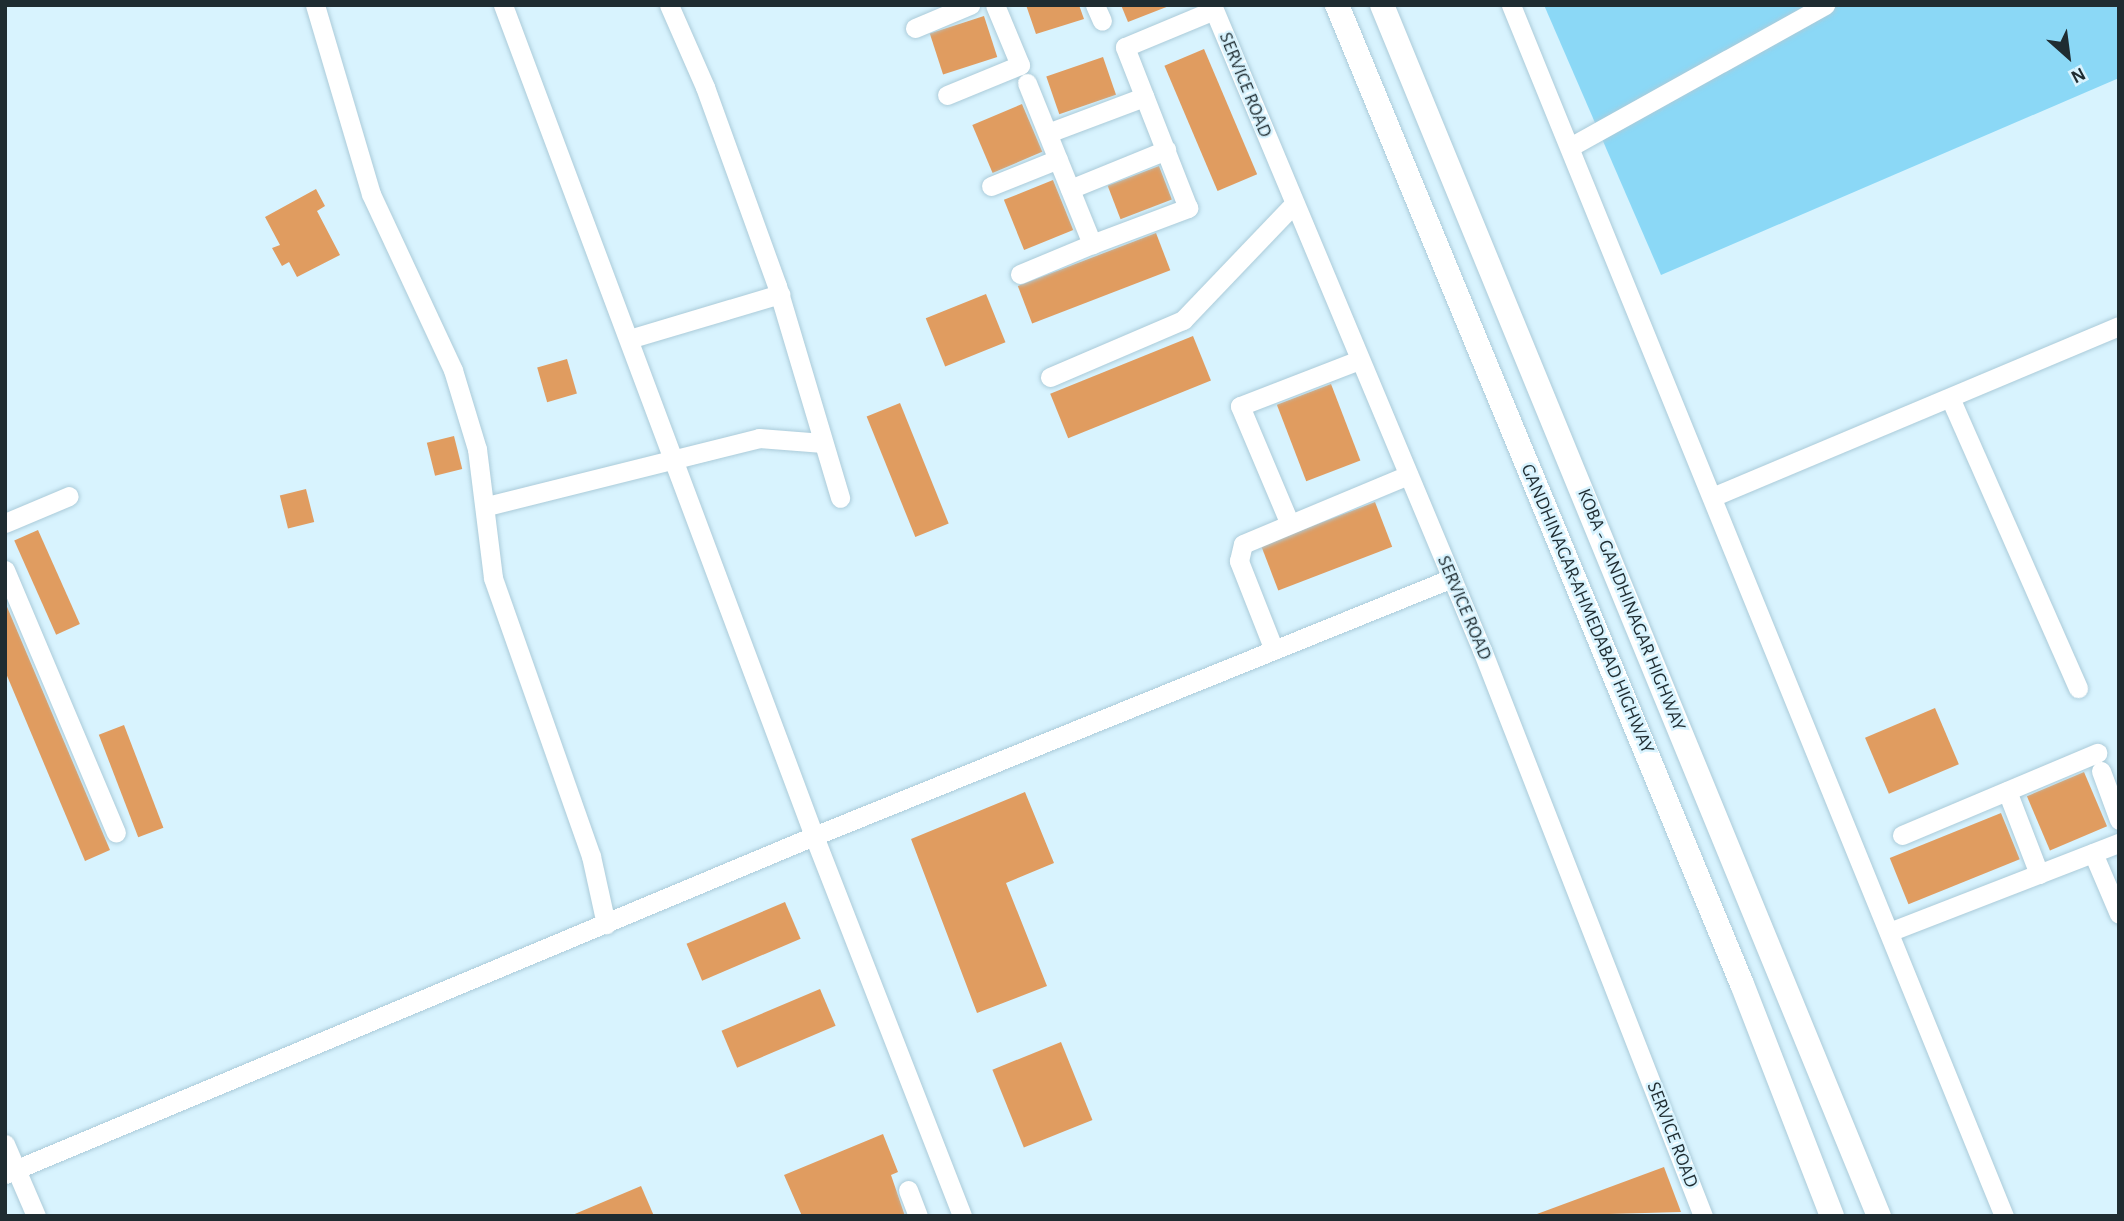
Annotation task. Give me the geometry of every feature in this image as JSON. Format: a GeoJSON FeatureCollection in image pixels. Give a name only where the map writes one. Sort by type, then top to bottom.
{"type":"FeatureCollection","features":[{"type":"Feature","properties":{"kind":"main road","name":"GANDHINAGAR-AHMEDABAD HIGHWAY"},"geometry":{"type":"LineString","coordinates":[[1337,5],[1742,984],[1832,1216]]}},
{"type":"Feature","properties":{"kind":"main road","name":"KOBA - GANDHINAGAR HIGHWAY"},"geometry":{"type":"LineString","coordinates":[[1382,5],[1879,1216]]}},
{"type":"Feature","properties":{"kind":"street"},"geometry":{"type":"LineString","coordinates":[[315,5],[372,194],[453,370],[477,449],[487,506],[493,578],[591,856],[606,924]]}},
{"type":"Feature","properties":{"kind":"street"},"geometry":{"type":"LineString","coordinates":[[503,5],[814,836],[962,1216]]}},
{"type":"Feature","properties":{"kind":"street"},"geometry":{"type":"LineString","coordinates":[[669,5],[705,87],[780,294],[840,498]]}},
{"type":"Feature","properties":{"kind":"street"},"geometry":{"type":"LineString","coordinates":[[915,28],[970,5]]}},
{"type":"Feature","properties":{"kind":"street"},"geometry":{"type":"LineString","coordinates":[[947,95],[1020,65],[995,5]]}},
{"type":"Feature","properties":{"kind":"street"},"geometry":{"type":"LineString","coordinates":[[1511,5],[2004,1216]]}},
{"type":"Feature","properties":{"kind":"street"},"geometry":{"type":"LineString","coordinates":[[1570,146],[1825,5]]}},
{"type":"Feature","properties":{"kind":"street"},"geometry":{"type":"LineString","coordinates":[[1020,274],[1188,208],[1125,47],[1213,8]]}},
{"type":"Feature","properties":{"kind":"street","name":"SERVICE ROAD"},"geometry":{"type":"LineString","coordinates":[[1213,8],[1452,578],[1703,1216]]}},
{"type":"Feature","properties":{"kind":"street"},"geometry":{"type":"LineString","coordinates":[[1027,83],[1092,244]]}},
{"type":"Feature","properties":{"kind":"street"},"geometry":{"type":"LineString","coordinates":[[1048,133],[1144,97]]}},
{"type":"Feature","properties":{"kind":"street"},"geometry":{"type":"LineString","coordinates":[[1070,189],[1166,150]]}},
{"type":"Feature","properties":{"kind":"street"},"geometry":{"type":"LineString","coordinates":[[991,186],[1058,159]]}},
{"type":"Feature","properties":{"kind":"street"},"geometry":{"type":"LineString","coordinates":[[1050,377],[1182,320],[1294,204]]}},
{"type":"Feature","properties":{"kind":"street"},"geometry":{"type":"LineString","coordinates":[[629,339],[780,294]]}},
{"type":"Feature","properties":{"kind":"street"},"geometry":{"type":"LineString","coordinates":[[1712,497],[1951,400],[2119,326]]}},
{"type":"Feature","properties":{"kind":"street"},"geometry":{"type":"LineString","coordinates":[[1289,522],[1240,406],[1359,360]]}},
{"type":"Feature","properties":{"kind":"street"},"geometry":{"type":"LineString","coordinates":[[1951,400],[2078,688]]}},
{"type":"Feature","properties":{"kind":"street"},"geometry":{"type":"LineString","coordinates":[[487,506],[759,438],[823,443]]}},
{"type":"Feature","properties":{"kind":"street"},"geometry":{"type":"LineString","coordinates":[[1274,650],[1240,553],[1250,538],[1408,475]]}},
{"type":"Feature","properties":{"kind":"street"},"geometry":{"type":"LineString","coordinates":[[5,523],[69,496]]}},
{"type":"Feature","properties":{"kind":"street"},"geometry":{"type":"LineString","coordinates":[[5,570],[116,832]]}},
{"type":"Feature","properties":{"kind":"street"},"geometry":{"type":"LineString","coordinates":[[11,1172],[814,836],[1452,578]]}},
{"type":"Feature","properties":{"kind":"street"},"geometry":{"type":"LineString","coordinates":[[1902,835],[2007,790],[2099,762],[2119,820]]}},
{"type":"Feature","properties":{"kind":"street"},"geometry":{"type":"LineString","coordinates":[[2007,790],[2039,874]]}},
{"type":"Feature","properties":{"kind":"street"},"geometry":{"type":"LineString","coordinates":[[1889,932],[2119,843]]}},
{"type":"Feature","properties":{"kind":"street"},"geometry":{"type":"LineString","coordinates":[[2093,853],[2119,914]]}},
{"type":"Feature","properties":{"kind":"street"},"geometry":{"type":"LineString","coordinates":[[5,1144],[11,1172],[36,1216]]}},
{"type":"Feature","properties":{"kind":"street"},"geometry":{"type":"LineString","coordinates":[[908,1190],[918,1216]]}},
{"type":"Feature","properties":{"kind":"shaded area"},"geometry":{"type":"Polygon","coordinates":[[[1544,5],[2119,5],[2119,78],[1661,275],[1544,5]]]}},
{"type":"Feature","properties":{"kind":"building"},"geometry":{"type":"Polygon","coordinates":[[[1026,5],[1079,5],[1084,19],[1036,34],[1026,5]]]}},
{"type":"Feature","properties":{"kind":"building"},"geometry":{"type":"Polygon","coordinates":[[[1121,5],[1169,5],[1169,6],[1128,22],[1121,5]]]}},
{"type":"Feature","properties":{"kind":"building"},"geometry":{"type":"Polygon","coordinates":[[[984,16],[997,57],[943,75],[930,34],[984,16]]]}},
{"type":"Feature","properties":{"kind":"building"},"geometry":{"type":"Polygon","coordinates":[[[1204,49],[1257,174],[1218,191],[1164,66],[1204,49]]]}},
{"type":"Feature","properties":{"kind":"building"},"geometry":{"type":"Polygon","coordinates":[[[1103,57],[1116,95],[1059,114],[1046,77],[1103,57]]]}},
{"type":"Feature","properties":{"kind":"building"},"geometry":{"type":"Polygon","coordinates":[[[1022,104],[1042,152],[993,173],[972,125],[1022,104]]]}},
{"type":"Feature","properties":{"kind":"building"},"geometry":{"type":"Polygon","coordinates":[[[1159,166],[1172,200],[1121,219],[1108,186],[1159,166]]]}},
{"type":"Feature","properties":{"kind":"building"},"geometry":{"type":"Polygon","coordinates":[[[1053,180],[1073,230],[1024,250],[1004,200],[1053,180]]]}},
{"type":"Feature","properties":{"kind":"building"},"geometry":{"type":"Polygon","coordinates":[[[316,189],[325,206],[317,211],[340,255],[297,277],[289,262],[282,266],[272,248],[280,245],[265,217],[316,189]]]}},
{"type":"Feature","properties":{"kind":"building"},"geometry":{"type":"Polygon","coordinates":[[[1156,233],[1170,270],[1032,323],[1018,286],[1156,233]]]}},
{"type":"Feature","properties":{"kind":"building"},"geometry":{"type":"Polygon","coordinates":[[[986,294],[1005,342],[945,367],[926,318],[986,294]]]}},
{"type":"Feature","properties":{"kind":"building"},"geometry":{"type":"Polygon","coordinates":[[[1193,336],[1211,381],[1068,438],[1050,394],[1193,336]]]}},
{"type":"Feature","properties":{"kind":"building"},"geometry":{"type":"Polygon","coordinates":[[[567,359],[577,394],[547,402],[537,368],[567,359]]]}},
{"type":"Feature","properties":{"kind":"building"},"geometry":{"type":"Polygon","coordinates":[[[1331,384],[1360,461],[1306,481],[1277,405],[1331,384]]]}},
{"type":"Feature","properties":{"kind":"building"},"geometry":{"type":"Polygon","coordinates":[[[900,403],[949,524],[915,537],[867,416],[900,403]]]}},
{"type":"Feature","properties":{"kind":"building"},"geometry":{"type":"Polygon","coordinates":[[[454,436],[462,469],[435,476],[427,443],[454,436]]]}},
{"type":"Feature","properties":{"kind":"building"},"geometry":{"type":"Polygon","coordinates":[[[306,489],[314,522],[288,529],[280,496],[306,489]]]}},
{"type":"Feature","properties":{"kind":"building"},"geometry":{"type":"Polygon","coordinates":[[[1375,502],[1392,547],[1278,591],[1261,546],[1375,502]]]}},
{"type":"Feature","properties":{"kind":"building"},"geometry":{"type":"Polygon","coordinates":[[[38,530],[80,624],[56,635],[14,541],[38,530]]]}},
{"type":"Feature","properties":{"kind":"building"},"geometry":{"type":"Polygon","coordinates":[[[5,602],[110,850],[85,861],[5,671],[5,602]]]}},
{"type":"Feature","properties":{"kind":"building"},"geometry":{"type":"Polygon","coordinates":[[[1935,708],[1959,764],[1889,794],[1865,738],[1935,708]]]}},
{"type":"Feature","properties":{"kind":"building"},"geometry":{"type":"Polygon","coordinates":[[[124,725],[163,828],[138,837],[99,735],[124,725]]]}},
{"type":"Feature","properties":{"kind":"building"},"geometry":{"type":"Polygon","coordinates":[[[2084,772],[2107,826],[2050,851],[2027,796],[2084,772]]]}},
{"type":"Feature","properties":{"kind":"building"},"geometry":{"type":"Polygon","coordinates":[[[1025,792],[1054,863],[1006,883],[1047,986],[977,1013],[911,839],[1025,792]]]}},
{"type":"Feature","properties":{"kind":"building"},"geometry":{"type":"Polygon","coordinates":[[[2001,813],[2020,859],[1908,904],[1890,858],[2001,813]]]}},
{"type":"Feature","properties":{"kind":"building"},"geometry":{"type":"Polygon","coordinates":[[[785,902],[801,939],[702,981],[687,944],[785,902]]]}},
{"type":"Feature","properties":{"kind":"building"},"geometry":{"type":"Polygon","coordinates":[[[820,989],[836,1026],[737,1068],[722,1031],[820,989]]]}},
{"type":"Feature","properties":{"kind":"building"},"geometry":{"type":"Polygon","coordinates":[[[1061,1042],[1092,1120],[1024,1148],[992,1070],[1061,1042]]]}},
{"type":"Feature","properties":{"kind":"building"},"geometry":{"type":"Polygon","coordinates":[[[883,1134],[898,1172],[891,1175],[905,1216],[802,1216],[784,1175],[883,1134]]]}},
{"type":"Feature","properties":{"kind":"building"},"geometry":{"type":"Polygon","coordinates":[[[1664,1167],[1681,1212],[1537,1216],[1537,1214],[1664,1167]]]}},
{"type":"Feature","properties":{"kind":"building"},"geometry":{"type":"Polygon","coordinates":[[[641,1186],[654,1216],[570,1216],[641,1186]]]}}]}
